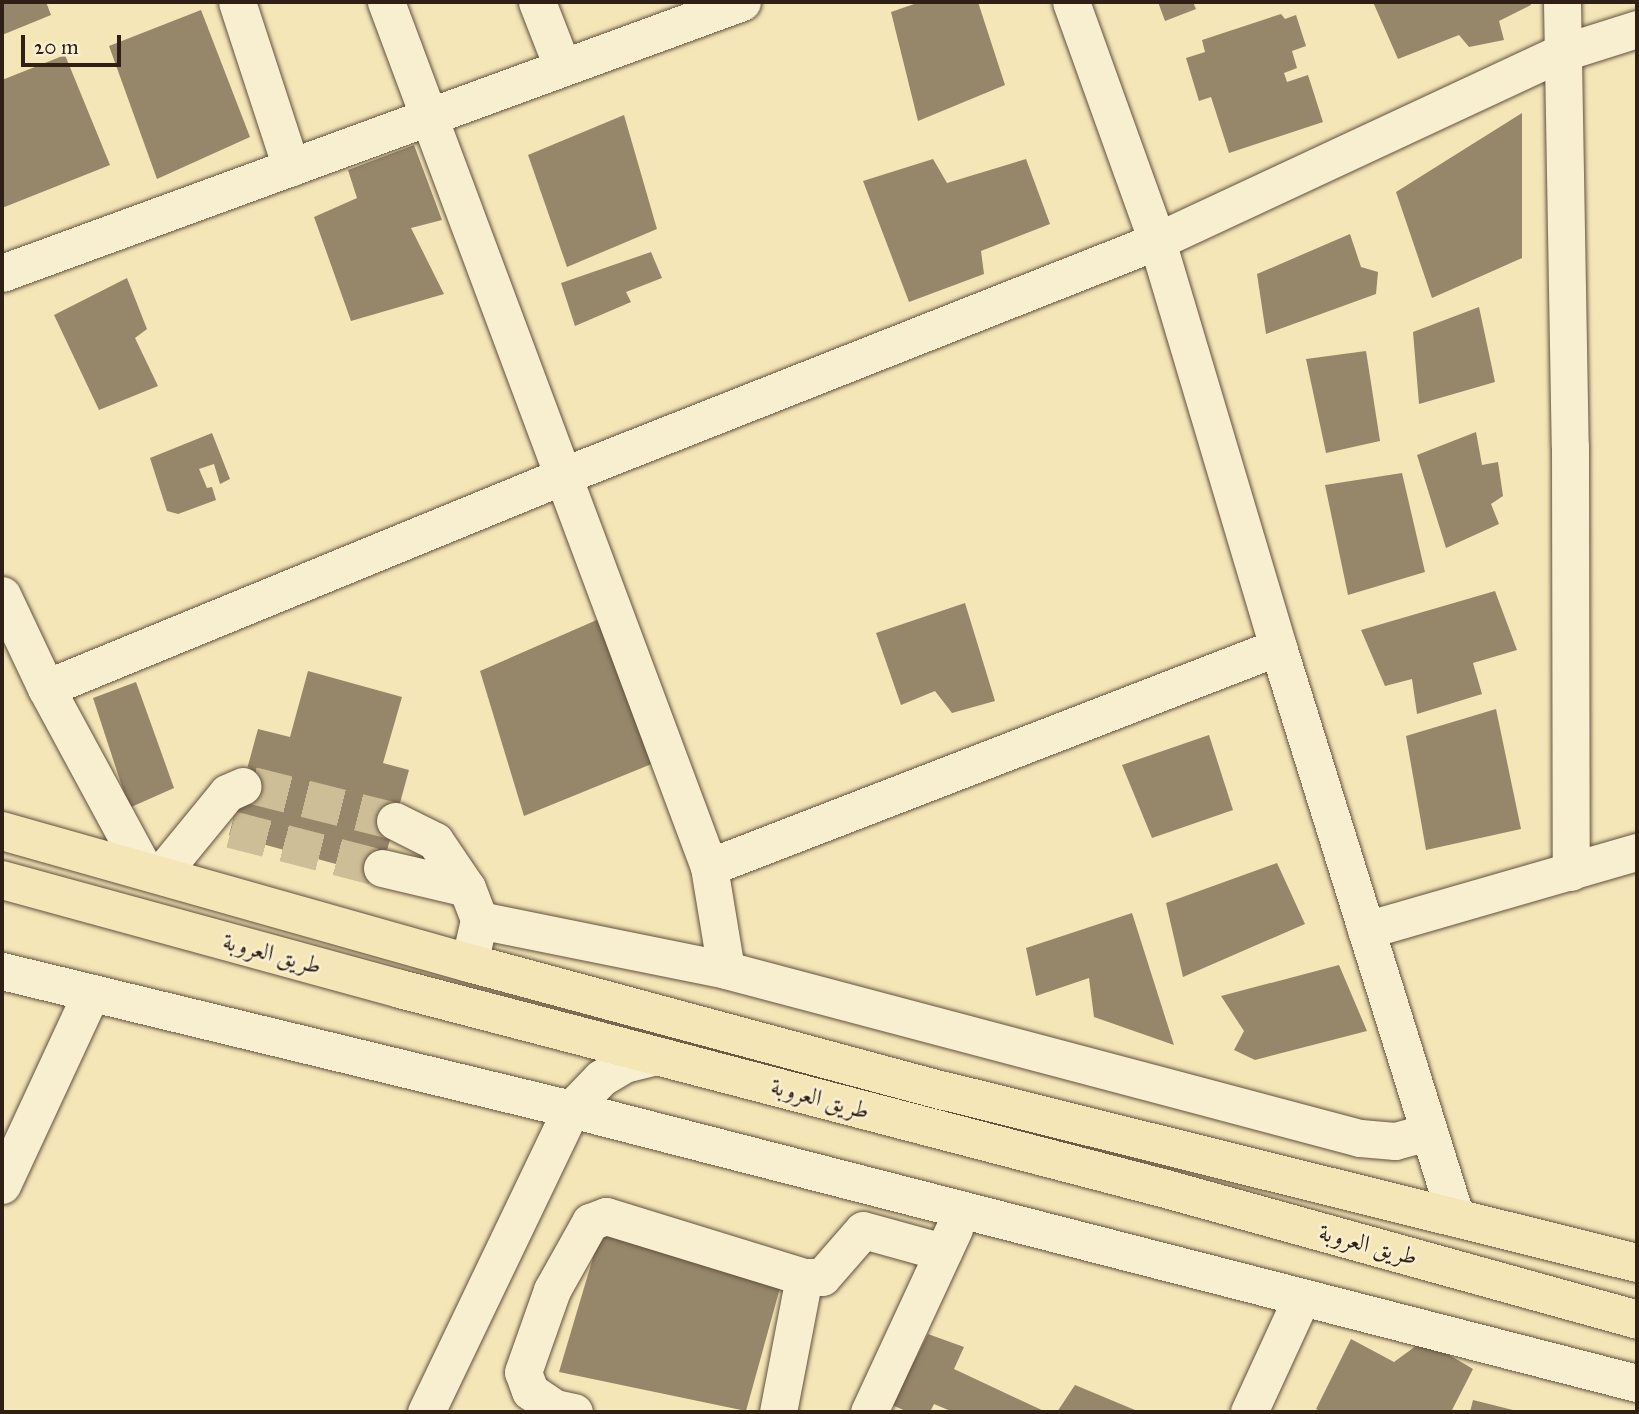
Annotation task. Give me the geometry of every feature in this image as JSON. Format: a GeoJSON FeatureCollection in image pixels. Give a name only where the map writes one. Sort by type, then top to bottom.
{"type":"FeatureCollection","features":[{"type":"Feature","properties":{"kind":"highway","name":"طريق العروبة"},"geometry":{"type":"LineString","coordinates":[[2,831],[469,963],[945,1091],[1637,1263]]}},
{"type":"Feature","properties":{"kind":"highway","name":"طريق العروبة"},"geometry":{"type":"LineString","coordinates":[[2,880],[1153,1186],[1637,1320]]}},
{"type":"Feature","properties":{"kind":"street"},"geometry":{"type":"LineString","coordinates":[[237,2],[291,167]]}},
{"type":"Feature","properties":{"kind":"street"},"geometry":{"type":"LineString","coordinates":[[386,2],[565,475],[709,867],[726,970]]}},
{"type":"Feature","properties":{"kind":"street"},"geometry":{"type":"LineString","coordinates":[[537,2],[562,66]]}},
{"type":"Feature","properties":{"kind":"street"},"geometry":{"type":"LineString","coordinates":[[2,273],[742,2]]}},
{"type":"Feature","properties":{"kind":"street"},"geometry":{"type":"LineString","coordinates":[[1071,2],[1157,241],[1278,647],[1457,1219]]}},
{"type":"Feature","properties":{"kind":"street"},"geometry":{"type":"LineString","coordinates":[[1562,2],[1570,446],[1571,872]]}},
{"type":"Feature","properties":{"kind":"street"},"geometry":{"type":"LineString","coordinates":[[46,688],[565,475],[1157,241],[1561,53],[1637,29]]}},
{"type":"Feature","properties":{"kind":"street"},"geometry":{"type":"LineString","coordinates":[[2,594],[46,688],[152,873],[217,825],[227,793],[243,786]]}},
{"type":"Feature","properties":{"kind":"street"},"geometry":{"type":"LineString","coordinates":[[709,867],[1278,647]]}},
{"type":"Feature","properties":{"kind":"street"},"geometry":{"type":"LineString","coordinates":[[395,821],[435,841],[473,904],[469,963]]}},
{"type":"Feature","properties":{"kind":"street"},"geometry":{"type":"LineString","coordinates":[[1366,930],[1637,852]]}},
{"type":"Feature","properties":{"kind":"street"},"geometry":{"type":"LineString","coordinates":[[382,868],[473,904],[1360,1138],[1395,1141],[1429,1132]]}},
{"type":"Feature","properties":{"kind":"street"},"geometry":{"type":"LineString","coordinates":[[2,971],[571,1109],[964,1208],[1301,1298],[1637,1383]]}},
{"type":"Feature","properties":{"kind":"street"},"geometry":{"type":"LineString","coordinates":[[2,1185],[91,993]]}},
{"type":"Feature","properties":{"kind":"street"},"geometry":{"type":"LineString","coordinates":[[426,1412],[571,1109],[601,1077],[624,1064],[656,1056]]}},
{"type":"Feature","properties":{"kind":"street"},"geometry":{"type":"LineString","coordinates":[[869,1412],[964,1208]]}},
{"type":"Feature","properties":{"kind":"street"},"geometry":{"type":"LineString","coordinates":[[574,1412],[555,1408],[530,1391],[523,1372],[552,1290],[590,1222],[606,1216],[804,1277],[822,1277],[863,1230],[943,1252]]}},
{"type":"Feature","properties":{"kind":"street"},"geometry":{"type":"LineString","coordinates":[[778,1412],[804,1277]]}},
{"type":"Feature","properties":{"kind":"street"},"geometry":{"type":"LineString","coordinates":[[1249,1412],[1301,1298]]}},
{"type":"Feature","properties":{"kind":"street"},"geometry":{"type":"LineString","coordinates":[[1630,1412],[1637,1396]]}},
{"type":"Feature","properties":{"kind":"building"},"geometry":{"type":"Polygon","coordinates":[[[2,2],[46,2],[51,15],[2,35],[2,2]]]}},
{"type":"Feature","properties":{"kind":"building"},"geometry":{"type":"Polygon","coordinates":[[[920,2],[978,2],[1005,85],[918,121],[891,12],[920,2]]]}},
{"type":"Feature","properties":{"kind":"building"},"geometry":{"type":"Polygon","coordinates":[[[1158,2],[1193,2],[1196,9],[1165,21],[1158,2]]]}},
{"type":"Feature","properties":{"kind":"building"},"geometry":{"type":"Polygon","coordinates":[[[1373,2],[1530,2],[1531,5],[1499,21],[1504,40],[1469,47],[1459,35],[1398,59],[1373,2]]]}},
{"type":"Feature","properties":{"kind":"building"},"geometry":{"type":"Polygon","coordinates":[[[201,10],[250,137],[157,179],[109,46],[201,10]]]}},
{"type":"Feature","properties":{"kind":"building"},"geometry":{"type":"Polygon","coordinates":[[[1281,14],[1285,19],[1296,15],[1306,46],[1292,51],[1297,68],[1284,73],[1287,82],[1308,75],[1323,122],[1229,153],[1211,97],[1199,101],[1186,58],[1205,52],[1202,40],[1281,14]]]}},
{"type":"Feature","properties":{"kind":"building"},"geometry":{"type":"Polygon","coordinates":[[[65,55],[110,165],[2,208],[2,80],[65,55]]]}},
{"type":"Feature","properties":{"kind":"building"},"geometry":{"type":"Polygon","coordinates":[[[1522,113],[1522,258],[1432,298],[1396,192],[1522,113]]]}},
{"type":"Feature","properties":{"kind":"building"},"geometry":{"type":"Polygon","coordinates":[[[624,115],[657,229],[567,267],[528,155],[624,115]]]}},
{"type":"Feature","properties":{"kind":"building"},"geometry":{"type":"Polygon","coordinates":[[[414,145],[442,220],[411,228],[444,294],[351,321],[314,217],[357,198],[348,170],[414,145]]]}},
{"type":"Feature","properties":{"kind":"building"},"geometry":{"type":"Polygon","coordinates":[[[933,159],[947,183],[1026,159],[1050,224],[981,251],[984,274],[909,302],[863,181],[933,159]]]}},
{"type":"Feature","properties":{"kind":"building"},"geometry":{"type":"Polygon","coordinates":[[[1350,234],[1361,267],[1378,272],[1376,294],[1266,334],[1257,274],[1350,234]]]}},
{"type":"Feature","properties":{"kind":"building"},"geometry":{"type":"Polygon","coordinates":[[[651,252],[662,278],[626,292],[631,302],[575,326],[561,283],[651,252]]]}},
{"type":"Feature","properties":{"kind":"building"},"geometry":{"type":"Polygon","coordinates":[[[127,278],[147,329],[135,338],[158,386],[99,410],[54,315],[127,278]]]}},
{"type":"Feature","properties":{"kind":"building"},"geometry":{"type":"Polygon","coordinates":[[[1479,307],[1495,382],[1419,404],[1413,332],[1479,307]]]}},
{"type":"Feature","properties":{"kind":"building"},"geometry":{"type":"Polygon","coordinates":[[[1366,351],[1380,441],[1326,453],[1306,359],[1366,351]]]}},
{"type":"Feature","properties":{"kind":"building"},"geometry":{"type":"Polygon","coordinates":[[[1476,432],[1482,465],[1498,462],[1503,496],[1491,504],[1499,524],[1446,548],[1417,455],[1476,432]]]}},
{"type":"Feature","properties":{"kind":"building"},"geometry":{"type":"Polygon","coordinates":[[[212,433],[230,479],[220,484],[214,464],[199,469],[207,488],[212,487],[216,500],[178,514],[167,511],[150,458],[212,433]]]}},
{"type":"Feature","properties":{"kind":"building"},"geometry":{"type":"Polygon","coordinates":[[[1402,473],[1425,572],[1348,595],[1325,485],[1402,473]]]}},
{"type":"Feature","properties":{"kind":"building"},"geometry":{"type":"Polygon","coordinates":[[[1495,591],[1517,650],[1473,663],[1482,694],[1417,714],[1412,679],[1385,686],[1361,630],[1495,591]]]}},
{"type":"Feature","properties":{"kind":"building"},"geometry":{"type":"Polygon","coordinates":[[[965,603],[995,701],[952,713],[935,691],[901,705],[876,633],[965,603]]]}},
{"type":"Feature","properties":{"kind":"building"},"geometry":{"type":"Polygon","coordinates":[[[599,619],[654,763],[524,816],[480,671],[599,619]]]}},
{"type":"Feature","properties":{"kind":"building"},"geometry":{"type":"Polygon","coordinates":[[[308,671],[402,697],[383,763],[409,770],[380,876],[229,835],[258,729],[290,737],[308,671]]]}},
{"type":"Feature","properties":{"kind":"building"},"geometry":{"type":"Polygon","coordinates":[[[136,682],[174,788],[129,808],[93,698],[136,682]]]}},
{"type":"Feature","properties":{"kind":"building"},"geometry":{"type":"Polygon","coordinates":[[[1496,709],[1521,829],[1426,850],[1406,736],[1496,709]]]}},
{"type":"Feature","properties":{"kind":"building"},"geometry":{"type":"Polygon","coordinates":[[[1209,735],[1233,810],[1152,838],[1122,765],[1209,735]]]}},
{"type":"Feature","properties":{"kind":"building"},"geometry":{"type":"Polygon","coordinates":[[[1277,863],[1305,924],[1183,977],[1166,903],[1277,863]]]}},
{"type":"Feature","properties":{"kind":"building"},"geometry":{"type":"Polygon","coordinates":[[[1132,913],[1174,1045],[1094,1017],[1089,978],[1036,996],[1026,948],[1132,913]]]}},
{"type":"Feature","properties":{"kind":"building"},"geometry":{"type":"Polygon","coordinates":[[[1339,965],[1367,1031],[1255,1060],[1234,1050],[1244,1031],[1221,996],[1339,965]]]}},
{"type":"Feature","properties":{"kind":"building"},"geometry":{"type":"Polygon","coordinates":[[[600,1234],[780,1288],[746,1411],[559,1372],[600,1234]]]}},
{"type":"Feature","properties":{"kind":"building"},"geometry":{"type":"Polygon","coordinates":[[[928,1334],[964,1347],[954,1369],[1046,1412],[953,1412],[934,1404],[930,1412],[908,1412],[892,1405],[928,1334]]]}},
{"type":"Feature","properties":{"kind":"building"},"geometry":{"type":"Polygon","coordinates":[[[1351,1339],[1394,1362],[1424,1340],[1473,1369],[1451,1412],[1322,1412],[1316,1409],[1351,1339]]]}},
{"type":"Feature","properties":{"kind":"building"},"geometry":{"type":"Polygon","coordinates":[[[1075,1385],[1135,1410],[1057,1412],[1075,1385]]]}},
{"type":"Feature","properties":{"kind":"building"},"geometry":{"type":"Polygon","coordinates":[[[1473,1400],[1517,1411],[1517,1412],[1470,1412],[1473,1400]]]}},
{"type":"Feature","properties":{"kind":"tunnel"},"geometry":{"type":"LineString","coordinates":[[243,786],[252,785],[395,821]]}},
{"type":"Feature","properties":{"kind":"tunnel"},"geometry":{"type":"LineString","coordinates":[[231,829],[382,868]]}}]}
